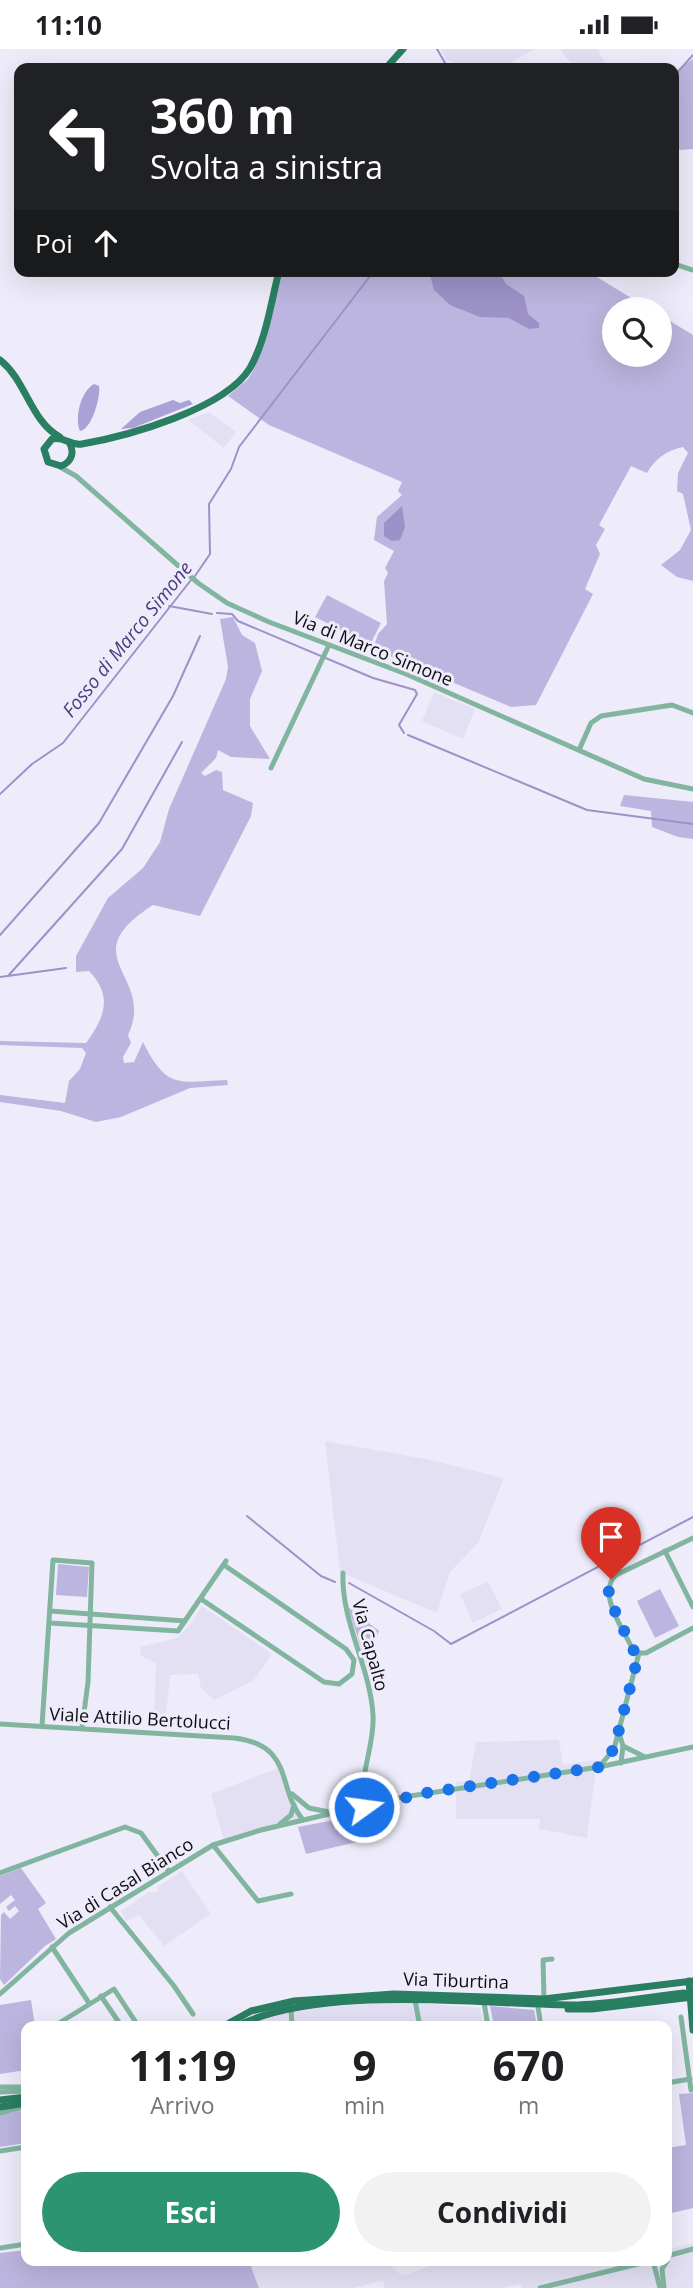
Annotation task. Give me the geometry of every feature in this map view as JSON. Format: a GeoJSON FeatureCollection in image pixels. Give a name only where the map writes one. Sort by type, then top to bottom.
{"type":"FeatureCollection","features":[{"type":"Feature","properties":{"kind":"main road"},"geometry":{"type":"LineString","coordinates":[[390,63],[403,49]]}},
{"type":"Feature","properties":{"kind":"main road"},"geometry":{"type":"LineString","coordinates":[[72,452],[83,444],[178,415],[234,386],[245,375],[257,353],[277,277]]}},
{"type":"Feature","properties":{"kind":"main road"},"geometry":{"type":"LineString","coordinates":[[0,360],[14,373],[41,419],[60,438],[83,444]]}},
{"type":"Feature","properties":{"kind":"main road"},"geometry":{"type":"LineString","coordinates":[[41,419],[46,458],[57,466],[69,461],[72,452],[69,442]]}},
{"type":"Feature","properties":{"kind":"main road"},"geometry":{"type":"LineString","coordinates":[[46,445],[60,438]]}},
{"type":"Feature","properties":{"kind":"main road"},"geometry":{"type":"LineString","coordinates":[[691,1981],[693,2030]]}},
{"type":"Feature","properties":{"kind":"main road","name":"Via Tiburtina"},"geometry":{"type":"LineString","coordinates":[[233,2021],[251,2011],[280,2003],[365,1995],[544,1999],[691,1981]]}},
{"type":"Feature","properties":{"kind":"main road"},"geometry":{"type":"LineString","coordinates":[[495,2003],[589,2010],[690,1997]]}},
{"type":"Feature","properties":{"kind":"main road","name":"Via Tiburtina"},"geometry":{"type":"LineString","coordinates":[[249,2021],[269,2012],[291,2008],[415,2000],[584,2004],[690,1997]]}},
{"type":"Feature","properties":{"kind":"main road"},"geometry":{"type":"LineString","coordinates":[[672,2000],[683,2004],[691,2014]]}},
{"type":"Feature","properties":{"kind":"main road"},"geometry":{"type":"LineString","coordinates":[[0,2100],[21,2098]]}},
{"type":"Feature","properties":{"kind":"main road"},"geometry":{"type":"LineString","coordinates":[[0,2107],[21,2105]]}},
{"type":"Feature","properties":{"kind":"street","name":"Via di Marco Simone"},"geometry":{"type":"LineString","coordinates":[[69,461],[76,476]]}},
{"type":"Feature","properties":{"kind":"street","name":"Via di Marco Simone"},"geometry":{"type":"LineString","coordinates":[[57,466],[76,476],[198,583],[227,603],[256,617],[406,674],[652,782],[693,789]]}},
{"type":"Feature","properties":{"kind":"street"},"geometry":{"type":"LineString","coordinates":[[271,768],[328,645]]}},
{"type":"Feature","properties":{"kind":"street"},"geometry":{"type":"LineString","coordinates":[[579,750],[591,723],[601,716],[672,705],[693,713]]}},
{"type":"Feature","properties":{"kind":"street"},"geometry":{"type":"LineString","coordinates":[[693,1538],[616,1575],[608,1587],[608,1596],[633,1650],[639,1653],[646,1653],[693,1628]]}},
{"type":"Feature","properties":{"kind":"street"},"geometry":{"type":"LineString","coordinates":[[665,1551],[693,1607]]}},
{"type":"Feature","properties":{"kind":"street"},"geometry":{"type":"LineString","coordinates":[[42,1726],[53,1560],[92,1563],[87,1685],[82,1728]]}},
{"type":"Feature","properties":{"kind":"street"},"geometry":{"type":"LineString","coordinates":[[50,1623],[176,1631],[225,1563],[346,1649],[354,1662],[349,1678],[340,1684],[324,1682],[201,1599]]}},
{"type":"Feature","properties":{"kind":"street","name":"Via Capalto"},"geometry":{"type":"LineString","coordinates":[[343,1573],[344,1601],[367,1677],[373,1716],[363,1791],[364,1807]]}},
{"type":"Feature","properties":{"kind":"street"},"geometry":{"type":"LineString","coordinates":[[50,1611],[185,1621]]}},
{"type":"Feature","properties":{"kind":"street"},"geometry":{"type":"LineString","coordinates":[[139,1629],[144,1617]]}},
{"type":"Feature","properties":{"kind":"street"},"geometry":{"type":"LineString","coordinates":[[144,1617],[147,1630]]}},
{"type":"Feature","properties":{"kind":"street"},"geometry":{"type":"LineString","coordinates":[[599,1767],[614,1749],[639,1653]]}},
{"type":"Feature","properties":{"kind":"street","name":"Viale Attilio Bertolucci"},"geometry":{"type":"LineString","coordinates":[[0,1724],[249,1740],[272,1754],[298,1804]]}},
{"type":"Feature","properties":{"kind":"street"},"geometry":{"type":"LineString","coordinates":[[619,1727],[623,1746],[621,1763]]}},
{"type":"Feature","properties":{"kind":"street"},"geometry":{"type":"LineString","coordinates":[[623,1746],[637,1756],[653,1756]]}},
{"type":"Feature","properties":{"kind":"street","name":"Via di Casal Bianco"},"geometry":{"type":"LineString","coordinates":[[1,1990],[52,1947],[110,1907],[213,1845],[303,1820],[431,1792],[599,1767],[693,1747]]}},
{"type":"Feature","properties":{"kind":"street"},"geometry":{"type":"LineString","coordinates":[[614,1749],[621,1763]]}},
{"type":"Feature","properties":{"kind":"street"},"geometry":{"type":"LineString","coordinates":[[298,1804],[316,1811],[343,1811]]}},
{"type":"Feature","properties":{"kind":"street"},"geometry":{"type":"LineString","coordinates":[[298,1804],[303,1820]]}},
{"type":"Feature","properties":{"kind":"street"},"geometry":{"type":"LineString","coordinates":[[275,1827],[291,1815],[298,1804]]}},
{"type":"Feature","properties":{"kind":"street"},"geometry":{"type":"LineString","coordinates":[[0,1873],[125,1827],[141,1833],[168,1870]]}},
{"type":"Feature","properties":{"kind":"street"},"geometry":{"type":"LineString","coordinates":[[213,1845],[258,1901],[291,1894]]}},
{"type":"Feature","properties":{"kind":"street"},"geometry":{"type":"LineString","coordinates":[[110,1907],[176,1988],[193,2014]]}},
{"type":"Feature","properties":{"kind":"street"},"geometry":{"type":"LineString","coordinates":[[52,1947],[89,2003]]}},
{"type":"Feature","properties":{"kind":"street"},"geometry":{"type":"LineString","coordinates":[[544,1999],[543,1960],[552,1959]]}},
{"type":"Feature","properties":{"kind":"street"},"geometry":{"type":"LineString","coordinates":[[62,2021],[114,1989],[135,2021]]}},
{"type":"Feature","properties":{"kind":"street"},"geometry":{"type":"LineString","coordinates":[[101,1996],[118,2021]]}},
{"type":"Feature","properties":{"kind":"street"},"geometry":{"type":"LineString","coordinates":[[415,2000],[419,2021]]}},
{"type":"Feature","properties":{"kind":"street"},"geometry":{"type":"LineString","coordinates":[[484,2002],[487,2021]]}},
{"type":"Feature","properties":{"kind":"street"},"geometry":{"type":"LineString","coordinates":[[538,2007],[540,2021]]}},
{"type":"Feature","properties":{"kind":"street"},"geometry":{"type":"LineString","coordinates":[[291,2008],[292,2021]]}},
{"type":"Feature","properties":{"kind":"street"},"geometry":{"type":"LineString","coordinates":[[681,2017],[691,2090]]}},
{"type":"Feature","properties":{"kind":"street"},"geometry":{"type":"LineString","coordinates":[[685,2045],[693,2044]]}},
{"type":"Feature","properties":{"kind":"street"},"geometry":{"type":"LineString","coordinates":[[672,2082],[690,2079]]}},
{"type":"Feature","properties":{"kind":"street"},"geometry":{"type":"LineString","coordinates":[[0,2087],[21,2089]]}},
{"type":"Feature","properties":{"kind":"street"},"geometry":{"type":"LineString","coordinates":[[0,2092],[21,2090]]}},
{"type":"Feature","properties":{"kind":"street"},"geometry":{"type":"LineString","coordinates":[[0,2113],[21,2107]]}},
{"type":"Feature","properties":{"kind":"street"},"geometry":{"type":"LineString","coordinates":[[0,2151],[21,2148]]}},
{"type":"Feature","properties":{"kind":"street"},"geometry":{"type":"LineString","coordinates":[[0,2248],[21,2245]]}},
{"type":"Feature","properties":{"kind":"street"},"geometry":{"type":"LineString","coordinates":[[672,2257],[693,2249]]}},
{"type":"Feature","properties":{"kind":"street"},"geometry":{"type":"LineString","coordinates":[[540,2288],[630,2266]]}},
{"type":"Feature","properties":{"kind":"street"},"geometry":{"type":"LineString","coordinates":[[653,2266],[662,2288]]}},
{"type":"Feature","properties":{"kind":"street"},"geometry":{"type":"LineString","coordinates":[[662,2288],[664,2266]]}},
{"type":"Feature","properties":{"kind":"shaded area"},"geometry":{"type":"Polygon","coordinates":[[[441,49],[535,49],[510,63],[453,63],[446,60],[441,49]]]}},
{"type":"Feature","properties":{"kind":"shaded area"},"geometry":{"type":"Polygon","coordinates":[[[560,49],[597,49],[605,62],[603,63],[571,63],[560,49]]]}},
{"type":"Feature","properties":{"kind":"shaded area"},"geometry":{"type":"Polygon","coordinates":[[[693,59],[693,149],[679,149],[679,69],[693,59]]]}},
{"type":"Feature","properties":{"kind":"shaded area"},"geometry":{"type":"Polygon","coordinates":[[[280,277],[597,277],[630,297],[602,297],[602,367],[672,367],[672,322],[693,335],[693,581],[677,577],[661,565],[680,550],[691,530],[683,494],[677,491],[678,473],[688,453],[683,447],[662,456],[647,473],[631,466],[599,525],[605,529],[596,545],[600,554],[585,589],[593,594],[536,705],[511,707],[373,649],[378,634],[387,624],[384,581],[388,573],[385,568],[394,551],[374,540],[377,517],[402,495],[398,491],[402,482],[269,425],[228,396],[248,379],[254,369],[280,277]]]}},
{"type":"Feature","properties":{"kind":"shaded area"},"geometry":{"type":"Polygon","coordinates":[[[431,277],[502,277],[506,284],[524,296],[528,314],[539,323],[539,328],[529,329],[509,318],[480,317],[450,305],[434,290],[431,277]]]}},
{"type":"Feature","properties":{"kind":"shaded area"},"geometry":{"type":"Polygon","coordinates":[[[94,384],[99,386],[97,404],[92,419],[80,431],[80,405],[85,392],[94,384]]]}},
{"type":"Feature","properties":{"kind":"shaded area"},"geometry":{"type":"Polygon","coordinates":[[[173,400],[180,403],[189,400],[193,404],[133,428],[121,429],[140,412],[173,400]]]}},
{"type":"Feature","properties":{"kind":"shaded area"},"geometry":{"type":"Polygon","coordinates":[[[209,412],[236,432],[224,448],[188,420],[209,412]]]}},
{"type":"Feature","properties":{"kind":"shaded area"},"geometry":{"type":"Polygon","coordinates":[[[402,506],[405,527],[400,540],[392,541],[384,536],[384,523],[402,506]]]}},
{"type":"Feature","properties":{"kind":"shaded area"},"geometry":{"type":"Polygon","coordinates":[[[327,595],[381,623],[370,645],[315,617],[327,595]]]}},
{"type":"Feature","properties":{"kind":"shaded area"},"geometry":{"type":"Polygon","coordinates":[[[233,617],[242,635],[255,643],[262,671],[250,699],[250,726],[270,759],[231,757],[218,750],[216,758],[201,773],[205,776],[216,770],[222,772],[223,790],[253,803],[251,816],[200,916],[153,905],[129,923],[118,939],[116,954],[132,997],[134,1014],[128,1035],[131,1043],[123,1057],[124,1063],[134,1062],[143,1042],[151,1057],[167,1076],[185,1082],[227,1080],[228,1085],[190,1088],[121,1117],[96,1122],[61,1111],[0,1102],[0,1095],[65,1103],[69,1081],[80,1069],[86,1053],[82,1048],[0,1045],[0,1041],[86,1043],[98,1024],[104,998],[97,980],[89,971],[76,972],[76,956],[108,898],[143,868],[160,842],[169,809],[226,679],[228,667],[220,619],[233,617]]]}},
{"type":"Feature","properties":{"kind":"shaded area"},"geometry":{"type":"Polygon","coordinates":[[[434,692],[475,709],[463,739],[422,721],[434,692]]]}},
{"type":"Feature","properties":{"kind":"shaded area"},"geometry":{"type":"Polygon","coordinates":[[[624,795],[693,802],[693,839],[678,837],[652,827],[651,811],[620,806],[624,795]]]}},
{"type":"Feature","properties":{"kind":"shaded area"},"geometry":{"type":"Polygon","coordinates":[[[325,1441],[431,1460],[504,1478],[478,1543],[450,1572],[437,1613],[340,1572],[325,1441]]]}},
{"type":"Feature","properties":{"kind":"shaded area"},"geometry":{"type":"Polygon","coordinates":[[[58,1564],[89,1567],[87,1597],[56,1595],[58,1564]]]}},
{"type":"Feature","properties":{"kind":"shaded area"},"geometry":{"type":"Polygon","coordinates":[[[488,1582],[502,1609],[473,1623],[460,1594],[488,1582]]]}},
{"type":"Feature","properties":{"kind":"shaded area"},"geometry":{"type":"Polygon","coordinates":[[[660,1589],[679,1626],[655,1638],[637,1601],[660,1589]]]}},
{"type":"Feature","properties":{"kind":"shaded area"},"geometry":{"type":"Polygon","coordinates":[[[202,1606],[272,1654],[254,1680],[214,1700],[201,1688],[198,1674],[170,1675],[166,1716],[154,1716],[156,1663],[141,1656],[140,1647],[177,1638],[191,1624],[202,1606]]]}},
{"type":"Feature","properties":{"kind":"shaded area"},"geometry":{"type":"Polygon","coordinates":[[[348,1607],[379,1631],[366,1663],[348,1607]]]}},
{"type":"Feature","properties":{"kind":"shaded area"},"geometry":{"type":"Polygon","coordinates":[[[559,1740],[563,1765],[597,1760],[587,1838],[539,1829],[540,1819],[456,1819],[456,1782],[469,1781],[476,1742],[559,1740]]]}},
{"type":"Feature","properties":{"kind":"shaded area"},"geometry":{"type":"Polygon","coordinates":[[[280,1767],[294,1806],[303,1820],[224,1841],[211,1794],[280,1767]]]}},
{"type":"Feature","properties":{"kind":"shaded area"},"geometry":{"type":"Polygon","coordinates":[[[366,1814],[369,1839],[306,1854],[298,1827],[366,1814]]]}},
{"type":"Feature","properties":{"kind":"shaded area"},"geometry":{"type":"Polygon","coordinates":[[[21,1868],[46,1903],[38,1909],[56,1939],[4,1985],[0,1979],[1,1915],[4,1912],[10,1919],[19,1911],[15,1906],[9,1911],[6,1907],[15,1900],[11,1895],[0,1904],[0,1876],[21,1868]]]}},
{"type":"Feature","properties":{"kind":"shaded area"},"geometry":{"type":"Polygon","coordinates":[[[182,1871],[211,1914],[164,1946],[139,1915],[126,1921],[121,1911],[149,1892],[158,1891],[157,1887],[182,1871]]]}},
{"type":"Feature","properties":{"kind":"shaded area"},"geometry":{"type":"Polygon","coordinates":[[[31,2000],[34,2021],[21,2021],[21,2071],[0,2074],[0,2005],[31,2000]]]}},
{"type":"Feature","properties":{"kind":"shaded area"},"geometry":{"type":"Polygon","coordinates":[[[397,2001],[480,2008],[482,2021],[257,2021],[273,2012],[397,2001]]]}},
{"type":"Feature","properties":{"kind":"shaded area"},"geometry":{"type":"Polygon","coordinates":[[[490,2006],[534,2010],[536,2021],[493,2021],[490,2006]]]}},
{"type":"Feature","properties":{"kind":"shaded area"},"geometry":{"type":"Polygon","coordinates":[[[693,2093],[693,2208],[672,2213],[672,2147],[686,2145],[679,2094],[693,2093]]]}},
{"type":"Feature","properties":{"kind":"shaded area"},"geometry":{"type":"Polygon","coordinates":[[[21,2110],[21,2144],[0,2147],[0,2115],[21,2110]]]}},
{"type":"Feature","properties":{"kind":"shaded area"},"geometry":{"type":"Polygon","coordinates":[[[693,2243],[693,2288],[521,2288],[521,2284],[503,2288],[385,2288],[383,2280],[355,2288],[259,2288],[251,2267],[391,2266],[400,2274],[406,2275],[429,2266],[672,2266],[672,2249],[693,2243]]]}},
{"type":"Feature","properties":{"kind":"shaded area"},"geometry":{"type":"Polygon","coordinates":[[[21,2251],[21,2266],[253,2266],[259,2288],[0,2288],[0,2253],[21,2251]]]}},
{"type":"Feature","properties":{"kind":"waterway"},"geometry":{"type":"LineString","coordinates":[[437,49],[445,63]]}},
{"type":"Feature","properties":{"kind":"waterway"},"geometry":{"type":"LineString","coordinates":[[679,70],[693,55]]}},
{"type":"Feature","properties":{"kind":"waterway","name":"Fosso di Marco Simone"},"geometry":{"type":"LineString","coordinates":[[195,576],[210,554],[209,504],[231,469],[239,447],[369,277]]}},
{"type":"Feature","properties":{"kind":"waterway","name":"Fosso di Marco Simone"},"geometry":{"type":"LineString","coordinates":[[0,794],[32,764],[63,743],[191,580]]}},
{"type":"Feature","properties":{"kind":"waterway"},"geometry":{"type":"LineString","coordinates":[[169,606],[212,614]]}},
{"type":"Feature","properties":{"kind":"waterway"},"geometry":{"type":"LineString","coordinates":[[217,613],[232,614],[238,621],[373,678],[415,690],[417,694],[399,725],[404,733]]}},
{"type":"Feature","properties":{"kind":"waterway"},"geometry":{"type":"LineString","coordinates":[[0,935],[99,823],[173,696],[200,636]]}},
{"type":"Feature","properties":{"kind":"waterway"},"geometry":{"type":"LineString","coordinates":[[408,735],[587,810],[693,824]]}},
{"type":"Feature","properties":{"kind":"waterway"},"geometry":{"type":"LineString","coordinates":[[8,976],[122,849],[182,742]]}},
{"type":"Feature","properties":{"kind":"waterway"},"geometry":{"type":"LineString","coordinates":[[0,977],[66,968]]}},
{"type":"Feature","properties":{"kind":"waterway"},"geometry":{"type":"LineString","coordinates":[[247,1516],[321,1576],[335,1582]]}},
{"type":"Feature","properties":{"kind":"waterway"},"geometry":{"type":"LineString","coordinates":[[349,1583],[434,1631],[451,1644],[693,1517]]}},
{"type":"Feature","properties":{"kind":"route"},"geometry":{"type":"LineString","coordinates":[[364,1807],[431,1792],[599,1767],[614,1749],[639,1653],[633,1650],[608,1596],[611,1579]]}}]}
